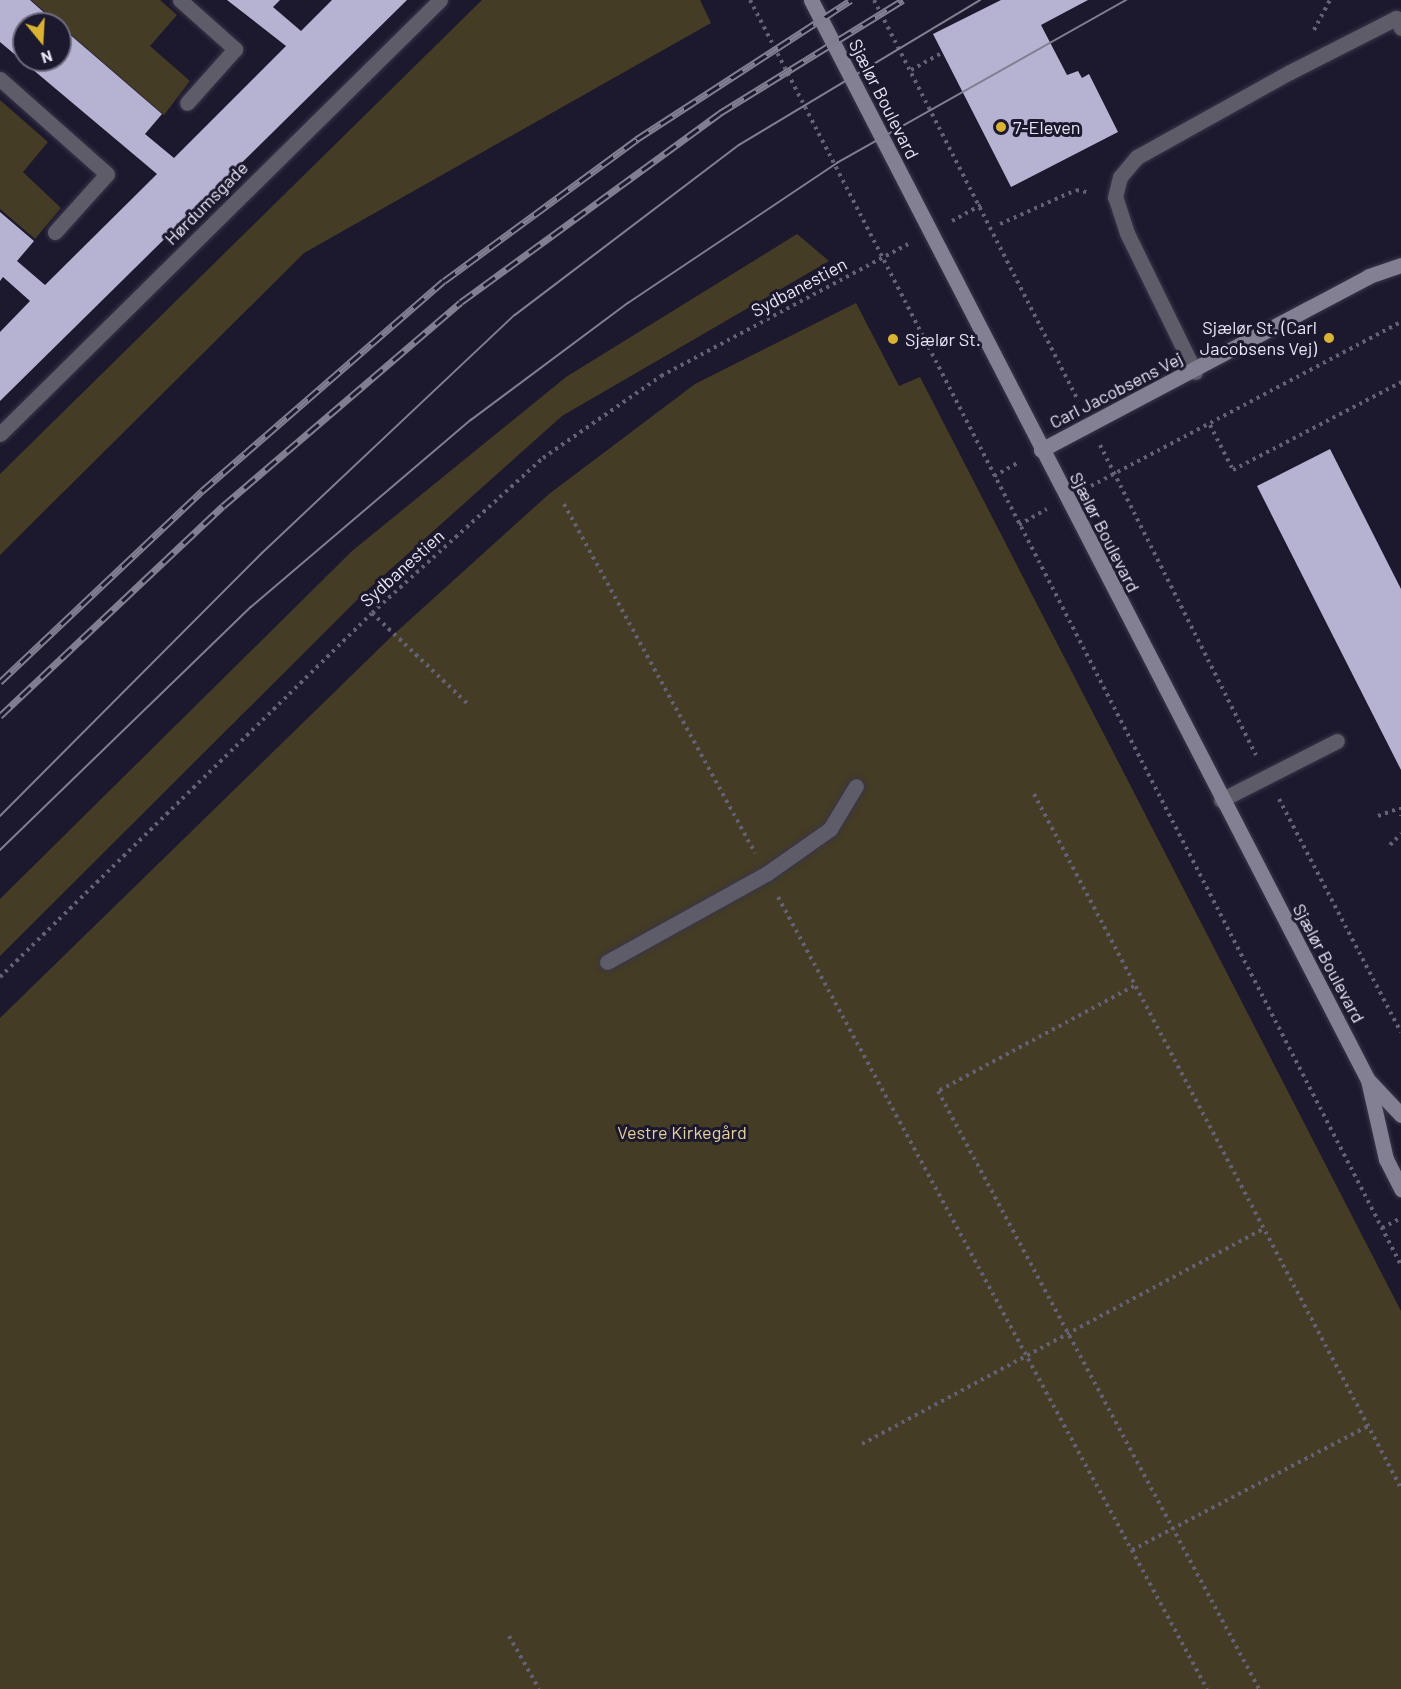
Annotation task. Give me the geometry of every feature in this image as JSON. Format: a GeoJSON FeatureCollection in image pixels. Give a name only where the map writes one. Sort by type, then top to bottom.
{"type":"FeatureCollection","features":[{"type":"Feature","properties":{"kind":"street"},"geometry":{"type":"LineString","coordinates":[[180,0],[235,49],[187,104]]}},
{"type":"Feature","properties":{"kind":"street","name":"Hørdumsgade"},"geometry":{"type":"LineString","coordinates":[[0,434],[440,0]]}},
{"type":"Feature","properties":{"kind":"street","name":"Sjælør Boulevard"},"geometry":{"type":"LineString","coordinates":[[811,0],[1221,800],[1368,1080],[1386,1159],[1401,1189]]}},
{"type":"Feature","properties":{"kind":"street"},"geometry":{"type":"LineString","coordinates":[[1195,372],[1154,287],[1115,197],[1120,177],[1137,157],[1396,18],[1401,28]]}},
{"type":"Feature","properties":{"kind":"street"},"geometry":{"type":"LineString","coordinates":[[0,79],[107,174],[55,232]]}},
{"type":"Feature","properties":{"kind":"street","name":"Carl Jacobsens Vej"},"geometry":{"type":"LineString","coordinates":[[1041,450],[1195,372],[1369,276],[1401,265]]}},
{"type":"Feature","properties":{"kind":"street"},"geometry":{"type":"LineString","coordinates":[[1221,800],[1337,741]]}},
{"type":"Feature","properties":{"kind":"street"},"geometry":{"type":"LineString","coordinates":[[607,962],[766,874],[830,829],[856,786]]}},
{"type":"Feature","properties":{"kind":"street","name":"Sjælør Boulevard"},"geometry":{"type":"LineString","coordinates":[[1368,1080],[1401,1115]]}},
{"type":"Feature","properties":{"kind":"path"},"geometry":{"type":"LineString","coordinates":[[750,0],[1401,1266]]}},
{"type":"Feature","properties":{"kind":"path"},"geometry":{"type":"LineString","coordinates":[[874,0],[1267,776],[1401,1032]]}},
{"type":"Feature","properties":{"kind":"path"},"geometry":{"type":"LineString","coordinates":[[911,70],[942,53]]}},
{"type":"Feature","properties":{"kind":"path"},"geometry":{"type":"LineString","coordinates":[[1000,224],[1076,190],[1115,197]]}},
{"type":"Feature","properties":{"kind":"path","name":"Sydbanestien"},"geometry":{"type":"LineString","coordinates":[[0,977],[372,613],[543,458],[661,376],[881,258]]}},
{"type":"Feature","properties":{"kind":"path"},"geometry":{"type":"LineString","coordinates":[[1019,525],[1401,322]]}},
{"type":"Feature","properties":{"kind":"path"},"geometry":{"type":"LineString","coordinates":[[1210,425],[1233,471],[1401,382]]}},
{"type":"Feature","properties":{"kind":"path"},"geometry":{"type":"LineString","coordinates":[[564,504],[1207,1689]]}},
{"type":"Feature","properties":{"kind":"path"},"geometry":{"type":"LineString","coordinates":[[372,613],[469,705]]}},
{"type":"Feature","properties":{"kind":"path"},"geometry":{"type":"LineString","coordinates":[[1034,794],[1401,1488]]}},
{"type":"Feature","properties":{"kind":"path"},"geometry":{"type":"LineString","coordinates":[[1378,816],[1399,808],[1401,816]]}},
{"type":"Feature","properties":{"kind":"path"},"geometry":{"type":"LineString","coordinates":[[1390,845],[1401,834]]}},
{"type":"Feature","properties":{"kind":"path"},"geometry":{"type":"LineString","coordinates":[[1134,986],[938,1091],[1259,1689]]}},
{"type":"Feature","properties":{"kind":"path"},"geometry":{"type":"LineString","coordinates":[[1382,1228],[1401,1218]]}},
{"type":"Feature","properties":{"kind":"path"},"geometry":{"type":"LineString","coordinates":[[862,1444],[1025,1352],[1068,1332],[1263,1229]]}},
{"type":"Feature","properties":{"kind":"path"},"geometry":{"type":"LineString","coordinates":[[1132,1550],[1368,1426]]}},
{"type":"Feature","properties":{"kind":"path"},"geometry":{"type":"LineString","coordinates":[[509,1636],[539,1689]]}},
{"type":"Feature","properties":{"kind":"green space"},"geometry":{"type":"Polygon","coordinates":[[[31,0],[160,0],[177,15],[150,46],[190,81],[164,115],[72,35],[72,12],[45,12],[31,0]]]}},
{"type":"Feature","properties":{"kind":"green space"},"geometry":{"type":"Polygon","coordinates":[[[482,0],[700,0],[711,23],[304,253],[0,555],[0,474],[482,0]]]}},
{"type":"Feature","properties":{"kind":"green space"},"geometry":{"type":"Polygon","coordinates":[[[0,100],[48,142],[23,172],[61,208],[35,239],[0,209],[0,100]]]}},
{"type":"Feature","properties":{"kind":"green space"},"geometry":{"type":"Polygon","coordinates":[[[797,234],[829,261],[562,416],[364,593],[0,956],[0,899],[352,551],[566,377],[797,234]]]}},
{"type":"Feature","properties":{"kind":"green space","name":"Vestre Kirkegård"},"geometry":{"type":"Polygon","coordinates":[[[856,303],[899,386],[920,377],[1401,1311],[1401,1689],[0,1689],[0,1018],[393,635],[549,494],[695,384],[856,303]]]}},
{"type":"Feature","properties":{"kind":"building"},"geometry":{"type":"Polygon","coordinates":[[[0,0],[30,0],[44,12],[12,12],[12,52],[0,42],[0,0]]]}},
{"type":"Feature","properties":{"kind":"building"},"geometry":{"type":"Polygon","coordinates":[[[227,0],[280,0],[273,7],[301,31],[332,0],[407,0],[0,401],[0,332],[30,301],[3,277],[0,281],[0,212],[34,241],[17,261],[45,285],[157,174],[36,72],[72,72],[72,36],[162,114],[145,134],[174,158],[286,46],[227,0]]]}},
{"type":"Feature","properties":{"kind":"building"},"geometry":{"type":"Polygon","coordinates":[[[1001,0],[1088,0],[1041,25],[1067,75],[1078,71],[1082,78],[1089,74],[1118,132],[1011,187],[933,34],[1001,0]]]}},
{"type":"Feature","properties":{"kind":"building"},"geometry":{"type":"Polygon","coordinates":[[[1330,449],[1401,589],[1401,770],[1257,486],[1330,449]]]}},
{"type":"Feature","properties":{"kind":"tram line"},"geometry":{"type":"LineString","coordinates":[[0,816],[262,553],[515,315],[739,145],[980,0]]}},
{"type":"Feature","properties":{"kind":"tram line"},"geometry":{"type":"LineString","coordinates":[[0,850],[251,607],[471,420],[628,303],[837,163],[1126,0]]}},
{"type":"Feature","properties":{"kind":"railway"},"geometry":{"type":"LineString","coordinates":[[0,682],[202,491],[444,281],[637,139],[851,0]]}},
{"type":"Feature","properties":{"kind":"railway"},"geometry":{"type":"LineString","coordinates":[[0,716],[223,506],[461,302],[720,113],[903,0]]}},
{"type":"Feature","properties":{"kind":"place","name":"7-Eleven"},"geometry":{"type":"Point","coordinates":[1001,127]}},
{"type":"Feature","properties":{"kind":"place","name":"Sjælør St. (Carl Jacobsens Vej)"},"geometry":{"type":"Point","coordinates":[1329,338]}},
{"type":"Feature","properties":{"kind":"place","name":"Sjælør St."},"geometry":{"type":"Point","coordinates":[893,339]}}]}
